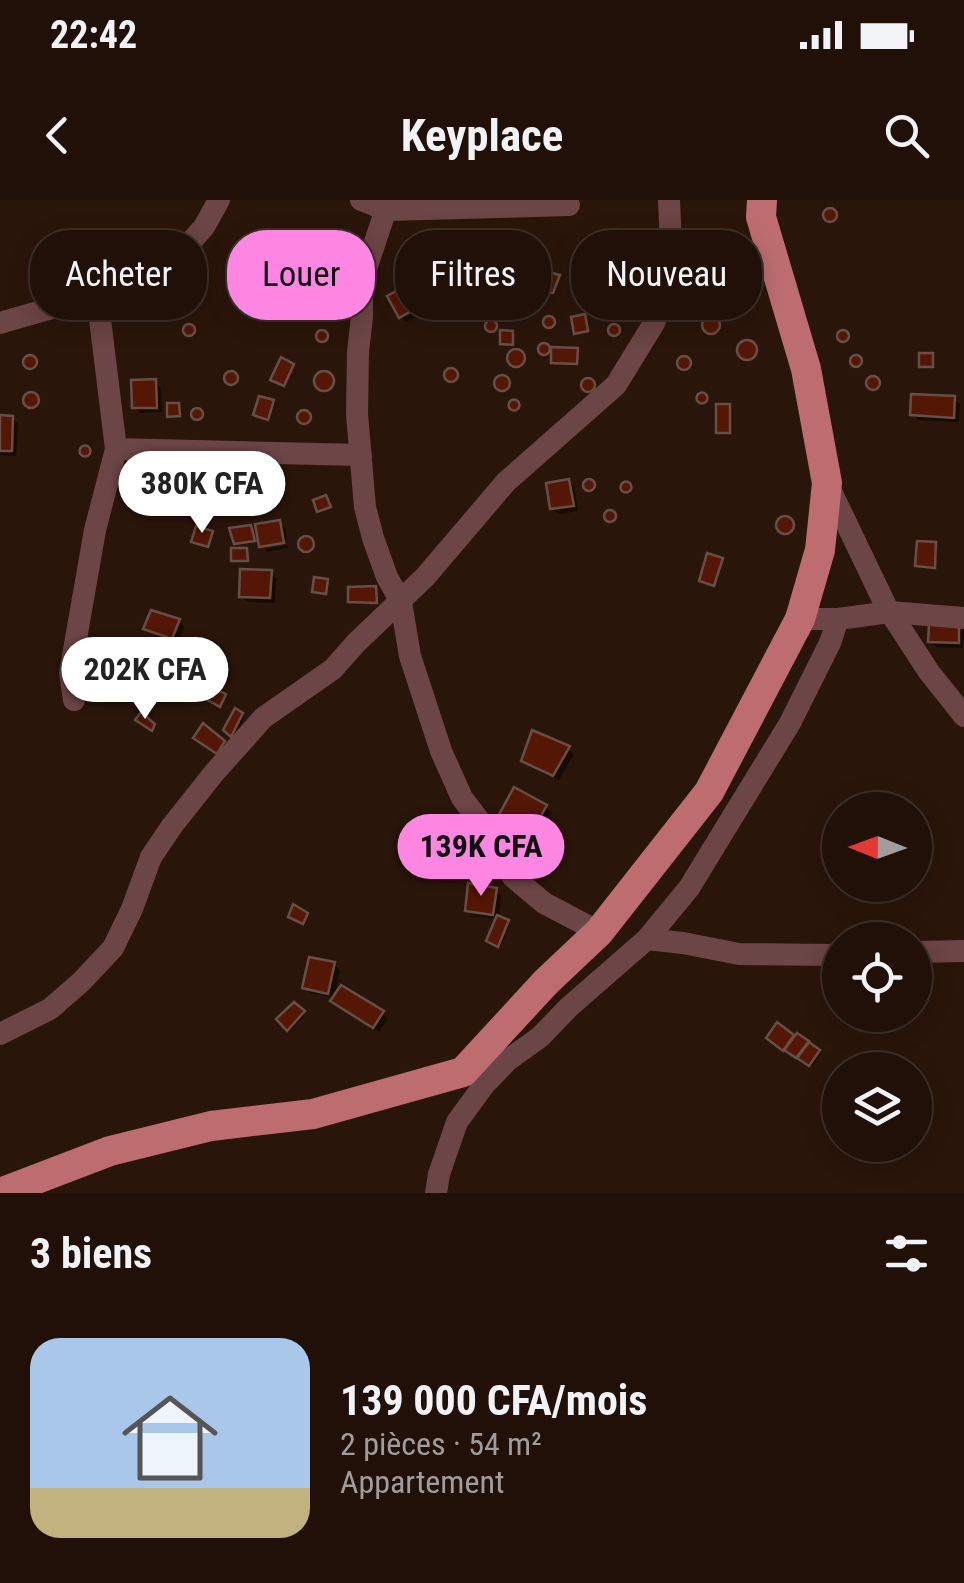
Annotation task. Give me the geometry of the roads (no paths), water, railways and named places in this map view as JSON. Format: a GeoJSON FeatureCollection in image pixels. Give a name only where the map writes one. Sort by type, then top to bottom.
{"type":"FeatureCollection","features":[{"type":"Feature","properties":{"kind":"main road"},"geometry":{"type":"LineString","coordinates":[[0,1193],[110,1151],[211,1126],[313,1114],[463,1072],[598,932],[709,792],[800,619],[820,550],[827,482],[806,369],[761,217],[762,200]]}},
{"type":"Feature","properties":{"kind":"street"},"geometry":{"type":"LineString","coordinates":[[201,230],[219,200]]}},
{"type":"Feature","properties":{"kind":"street"},"geometry":{"type":"LineString","coordinates":[[361,200],[388,205],[569,205]]}},
{"type":"Feature","properties":{"kind":"street"},"geometry":{"type":"LineString","coordinates":[[0,1034],[50,1009],[112,948],[132,909],[151,857],[204,783],[264,718],[332,669],[425,578],[506,482],[616,385],[654,323],[667,288],[672,247],[669,200]]}},
{"type":"Feature","properties":{"kind":"street"},"geometry":{"type":"LineString","coordinates":[[388,205],[362,281],[357,414],[365,507],[386,577],[401,602],[410,656],[441,750],[462,798],[513,877],[544,903],[598,932]]}},
{"type":"Feature","properties":{"kind":"street"},"geometry":{"type":"LineString","coordinates":[[0,323],[30,315]]}},
{"type":"Feature","properties":{"kind":"street"},"geometry":{"type":"LineString","coordinates":[[74,700],[70,673],[96,530],[116,449],[100,320]]}},
{"type":"Feature","properties":{"kind":"street"},"geometry":{"type":"LineString","coordinates":[[116,449],[361,455]]}},
{"type":"Feature","properties":{"kind":"street"},"geometry":{"type":"LineString","coordinates":[[827,482],[890,612],[929,672],[964,716]]}},
{"type":"Feature","properties":{"kind":"street"},"geometry":{"type":"LineString","coordinates":[[800,619],[890,612],[964,618]]}},
{"type":"Feature","properties":{"kind":"street"},"geometry":{"type":"LineString","coordinates":[[436,1193],[456,1122],[484,1086],[508,1060],[647,939],[689,888],[790,723],[838,619]]}},
{"type":"Feature","properties":{"kind":"street"},"geometry":{"type":"LineString","coordinates":[[647,939],[739,954],[822,955]]}},
{"type":"Feature","properties":{"kind":"street"},"geometry":{"type":"LineString","coordinates":[[932,951],[964,950]]}}]}
